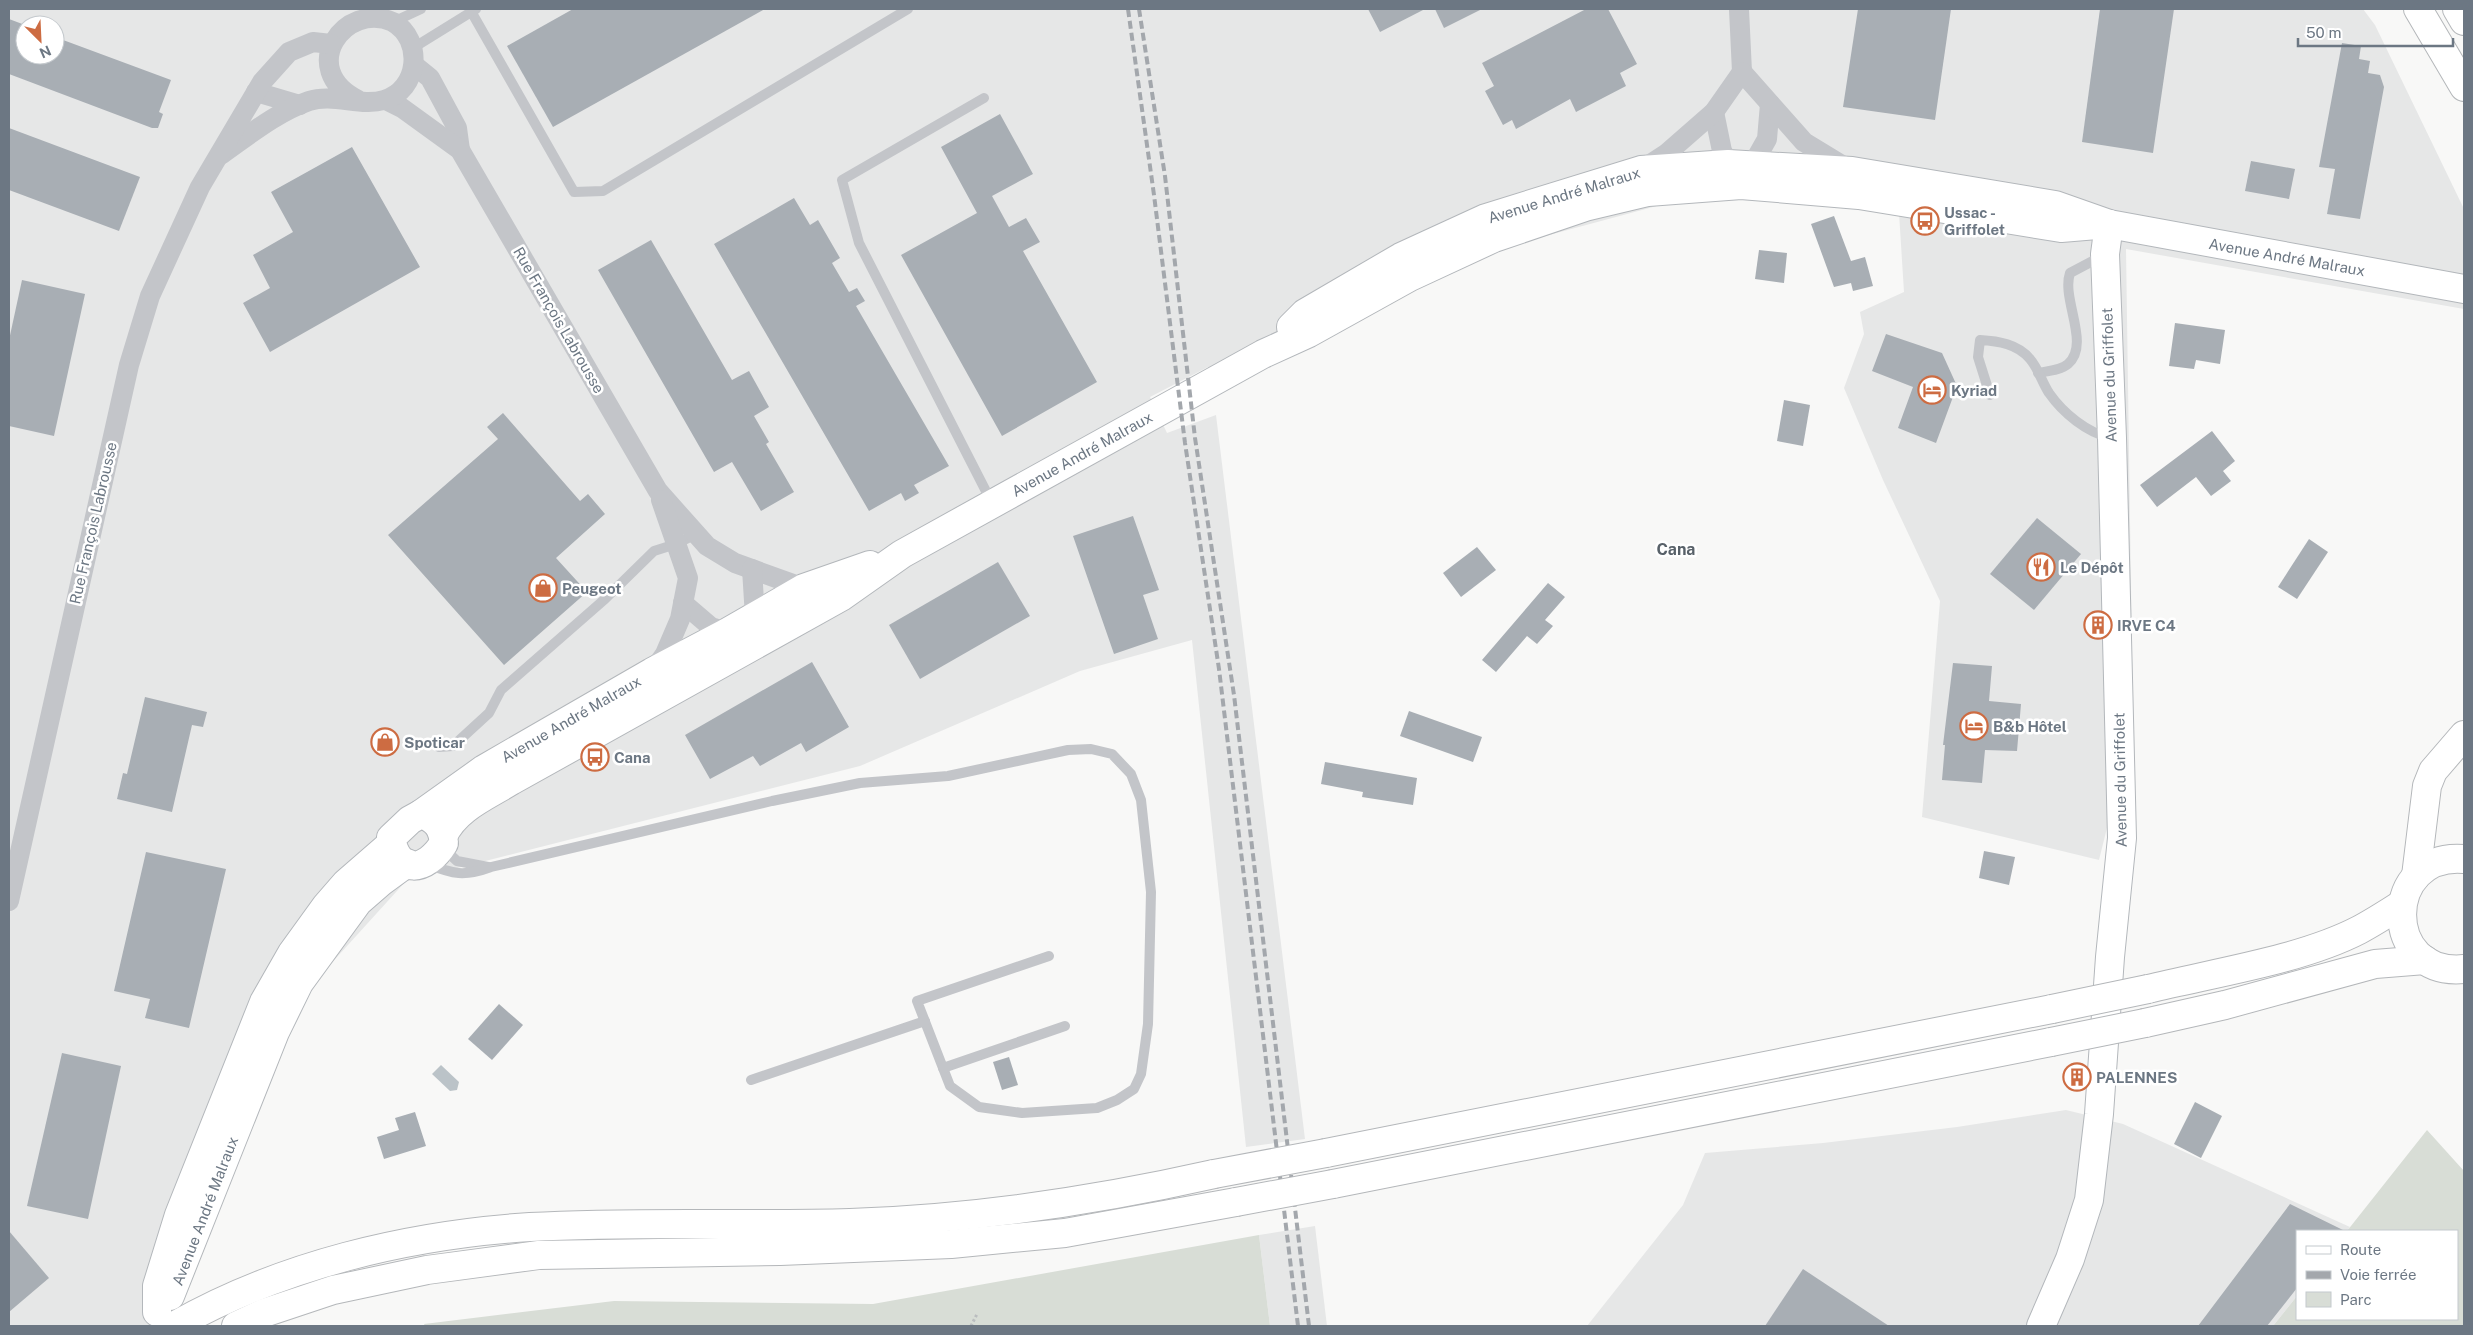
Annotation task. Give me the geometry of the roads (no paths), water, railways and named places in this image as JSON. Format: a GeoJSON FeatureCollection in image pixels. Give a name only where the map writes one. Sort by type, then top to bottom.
{"type":"FeatureCollection","features":[{"type":"Feature","properties":{"kind":"main road"},"geometry":{"type":"LineString","coordinates":[[2418,9],[2464,88]]}},
{"type":"Feature","properties":{"kind":"main road"},"geometry":{"type":"LineString","coordinates":[[2457,9],[2464,21]]}},
{"type":"Feature","properties":{"kind":"main road","name":"Avenue André Malraux"},"geometry":{"type":"LineString","coordinates":[[1262,354],[1305,313],[1401,257],[1486,218],[1641,170],[1852,171],[2055,205],[2109,224],[2464,289]]}},
{"type":"Feature","properties":{"kind":"main road","name":"Avenue André Malraux"},"geometry":{"type":"LineString","coordinates":[[422,850],[346,883],[326,906],[292,953],[264,1002],[178,1215],[157,1286],[157,1312],[173,1292],[275,1032],[299,983],[329,939],[358,902],[422,850],[464,810],[648,704],[841,597],[902,554],[1262,354],[1309,332],[1410,277],[1494,238],[1585,207],[1740,171],[1859,195],[2062,228],[2109,224]]}},
{"type":"Feature","properties":{"kind":"main road","name":"Avenue du Griffolet"},"geometry":{"type":"LineString","coordinates":[[2041,1326],[2070,1259],[2089,1200],[2098,1124],[2111,948],[2122,838],[2112,438],[2105,254],[2109,224]]}},
{"type":"Feature","properties":{"kind":"main road","name":"Avenue André Malraux"},"geometry":{"type":"LineString","coordinates":[[422,850],[391,838],[397,831],[484,769],[652,672],[743,629],[804,588],[902,554]]}},
{"type":"Feature","properties":{"kind":"main road"},"geometry":{"type":"LineString","coordinates":[[2416,876],[2423,805],[2427,786],[2433,771],[2464,735]]}},
{"type":"Feature","properties":{"kind":"main road"},"geometry":{"type":"LineString","coordinates":[[421,814],[434,819],[442,830],[422,850]]}},
{"type":"Feature","properties":{"kind":"main road"},"geometry":{"type":"LineString","coordinates":[[2461,975],[2425,960],[2410,945],[2401,915],[2405,894],[2416,876],[2434,863],[2445,859],[2464,859]]}},
{"type":"Feature","properties":{"kind":"main road"},"geometry":{"type":"LineString","coordinates":[[174,1326],[204,1309],[262,1284],[338,1258],[447,1237],[530,1228],[678,1223],[852,1223],[945,1218],[1057,1205],[2148,989],[2283,957],[2322,945],[2358,930],[2402,904]]}},
{"type":"Feature","properties":{"kind":"main road"},"geometry":{"type":"LineString","coordinates":[[236,1326],[264,1313],[333,1290],[427,1270],[530,1256],[780,1251],[951,1244],[1066,1232],[1333,1184],[2051,1042],[2225,1006],[2375,964],[2425,960]]}},
{"type":"Feature","properties":{"kind":"street"},"geometry":{"type":"LineString","coordinates":[[1641,170],[1666,154],[1714,112],[1742,72],[1739,9]]}},
{"type":"Feature","properties":{"kind":"street"},"geometry":{"type":"LineString","coordinates":[[358,100],[346,94],[336,84],[330,72],[328,58],[331,44],[338,32],[349,22],[363,17],[382,16]]}},
{"type":"Feature","properties":{"kind":"street","name":"Rue François Labrousse"},"geometry":{"type":"LineString","coordinates":[[382,16],[406,33],[414,57],[430,78],[457,128],[460,150],[658,490],[707,546],[735,563],[804,588]]}},
{"type":"Feature","properties":{"kind":"street","name":"Rue François Labrousse"},"geometry":{"type":"LineString","coordinates":[[9,901],[129,364],[150,296],[200,187],[256,92],[289,52],[313,42],[331,44]]}},
{"type":"Feature","properties":{"kind":"street"},"geometry":{"type":"LineString","coordinates":[[386,100],[399,92],[409,80],[414,57]]}},
{"type":"Feature","properties":{"kind":"street"},"geometry":{"type":"LineString","coordinates":[[1742,72],[1804,142],[1852,171]]}},
{"type":"Feature","properties":{"kind":"street","name":"Rue François Labrousse"},"geometry":{"type":"LineString","coordinates":[[256,92],[300,105]]}},
{"type":"Feature","properties":{"kind":"street","name":"Rue François Labrousse"},"geometry":{"type":"LineString","coordinates":[[216,158],[283,113],[311,100],[358,100],[372,102],[386,100],[402,108],[460,150]]}},
{"type":"Feature","properties":{"kind":"street"},"geometry":{"type":"LineString","coordinates":[[1714,112],[1722,151],[1740,171],[1767,139],[1770,104]]}},
{"type":"Feature","properties":{"kind":"street","name":"Rue François Labrousse"},"geometry":{"type":"LineString","coordinates":[[652,672],[665,654],[680,619],[688,578],[658,490]]}},
{"type":"Feature","properties":{"kind":"street"},"geometry":{"type":"LineString","coordinates":[[683,603],[711,627],[743,629],[752,569]]}},
{"type":"Feature","properties":{"kind":"street","name":"Avenue André Malraux"},"geometry":{"type":"LineString","coordinates":[[648,704],[691,668],[743,629],[800,620]]}},
{"type":"Feature","properties":{"kind":"lane"},"geometry":{"type":"LineString","coordinates":[[382,16],[420,9]]}},
{"type":"Feature","properties":{"kind":"lane"},"geometry":{"type":"LineString","coordinates":[[414,57],[474,11],[574,192],[603,191],[908,9]]}},
{"type":"Feature","properties":{"kind":"lane"},"geometry":{"type":"LineString","coordinates":[[984,98],[842,180],[859,243],[993,504]]}},
{"type":"Feature","properties":{"kind":"lane"},"geometry":{"type":"LineString","coordinates":[[2038,373],[2059,368],[2069,363],[2075,353],[2078,339],[2066,282],[2070,273],[2105,254]]}},
{"type":"Feature","properties":{"kind":"lane"},"geometry":{"type":"LineString","coordinates":[[1990,395],[1978,357],[1980,340],[1996,341],[2016,348],[2030,358],[2049,393],[2064,411],[2097,435],[2112,438]]}},
{"type":"Feature","properties":{"kind":"lane"},"geometry":{"type":"LineString","coordinates":[[438,747],[453,746],[489,713],[501,690],[605,599],[654,551],[676,544],[696,534]]}},
{"type":"Feature","properties":{"kind":"lane"},"geometry":{"type":"LineString","coordinates":[[422,850],[452,874],[472,874],[491,867],[772,800],[860,783],[948,776],[1068,750],[1091,749],[1112,754],[1131,774],[1141,800],[1152,892],[1148,1024],[1142,1074],[1134,1089],[1117,1100],[1097,1108],[1022,1113],[979,1107],[950,1086],[917,1001],[1049,956]]}},
{"type":"Feature","properties":{"kind":"lane"},"geometry":{"type":"LineString","coordinates":[[422,850],[457,861],[491,867]]}},
{"type":"Feature","properties":{"kind":"lane"},"geometry":{"type":"LineString","coordinates":[[751,1080],[925,1021]]}},
{"type":"Feature","properties":{"kind":"lane"},"geometry":{"type":"LineString","coordinates":[[943,1068],[1065,1026]]}},
{"type":"Feature","properties":{"kind":"railway"},"geometry":{"type":"LineString","coordinates":[[1128,9],[1154,195],[1185,443],[1219,669],[1298,1326]]}},
{"type":"Feature","properties":{"kind":"railway"},"geometry":{"type":"LineString","coordinates":[[1139,9],[1165,176],[1195,438],[1234,695],[1309,1326]]}},
{"type":"Feature","properties":{"kind":"place","name":"Ussac - Griffolet"},"geometry":{"type":"Point","coordinates":[1925,221]}},
{"type":"Feature","properties":{"kind":"place","name":"Kyriad"},"geometry":{"type":"Point","coordinates":[1932,390]}},
{"type":"Feature","properties":{"kind":"place","name":"Le Dépôt"},"geometry":{"type":"Point","coordinates":[2041,567]}},
{"type":"Feature","properties":{"kind":"place","name":"Peugeot"},"geometry":{"type":"Point","coordinates":[543,588]}},
{"type":"Feature","properties":{"kind":"place","name":"IRVE C4"},"geometry":{"type":"Point","coordinates":[2098,625]}},
{"type":"Feature","properties":{"kind":"place","name":"B&b Hôtel"},"geometry":{"type":"Point","coordinates":[1974,726]}},
{"type":"Feature","properties":{"kind":"place","name":"Spoticar"},"geometry":{"type":"Point","coordinates":[385,742]}},
{"type":"Feature","properties":{"kind":"place","name":"Cana"},"geometry":{"type":"Point","coordinates":[595,757]}},
{"type":"Feature","properties":{"kind":"place","name":"PALENNES"},"geometry":{"type":"Point","coordinates":[2077,1077]}},
{"type":"Feature","properties":{"kind":"district","name":"Cana"},"geometry":{"type":"Point","coordinates":[1676,549]}}]}
